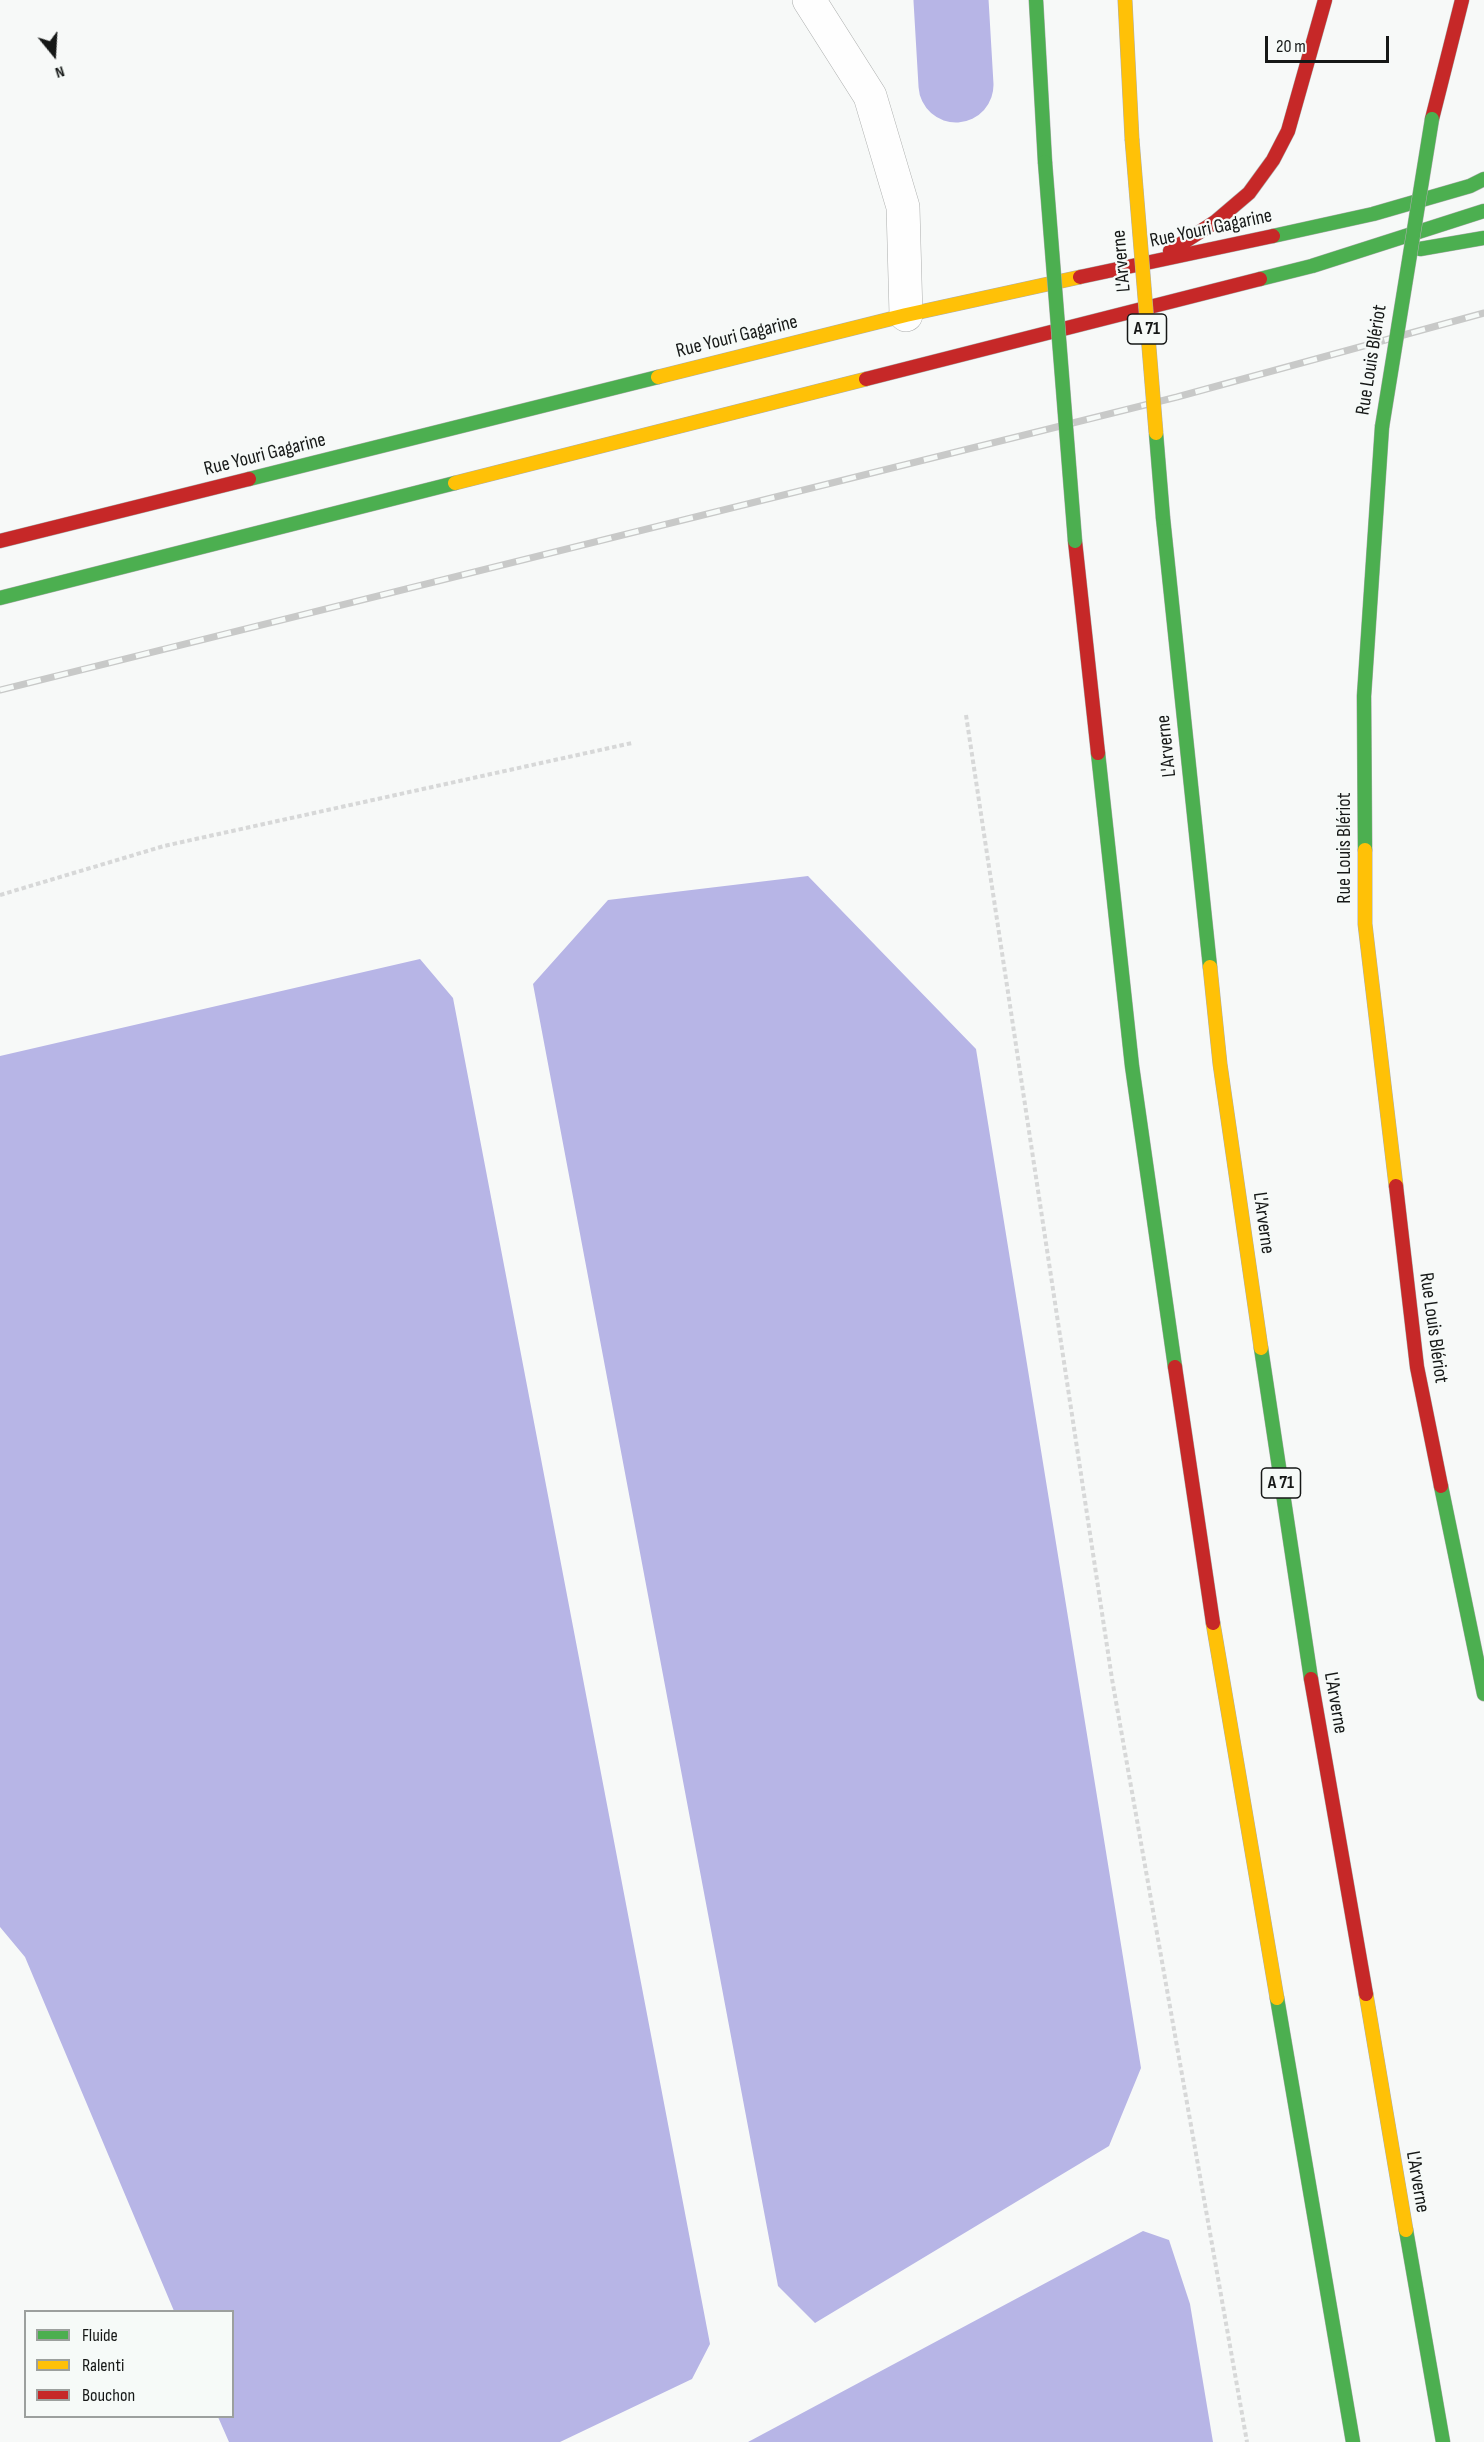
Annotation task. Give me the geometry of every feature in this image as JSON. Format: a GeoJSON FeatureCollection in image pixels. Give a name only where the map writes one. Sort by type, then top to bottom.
{"type":"FeatureCollection","features":[{"type":"Feature","properties":{"kind":"main road"},"geometry":{"type":"LineString","coordinates":[[1036,0],[1045,162],[1075,541],[1132,1066],[1212,1621],[1353,2442]]}},
{"type":"Feature","properties":{"kind":"main road","name":"L'Arverne"},"geometry":{"type":"LineString","coordinates":[[1125,0],[1132,139],[1163,518],[1222,1076],[1300,1614],[1443,2442]]}},
{"type":"Feature","properties":{"kind":"main road"},"geometry":{"type":"LineString","coordinates":[[1154,261],[1215,222],[1249,193],[1273,160],[1288,131],[1325,0]]}},
{"type":"Feature","properties":{"kind":"main road","name":"Rue Louis Blériot"},"geometry":{"type":"LineString","coordinates":[[1462,0],[1432,119],[1382,427],[1365,696],[1365,924],[1417,1367],[1484,1694]]}},
{"type":"Feature","properties":{"kind":"main road","name":"Rue Youri Gagarine"},"geometry":{"type":"LineString","coordinates":[[0,542],[906,315],[1372,214],[1470,186],[1484,179]]}},
{"type":"Feature","properties":{"kind":"main road"},"geometry":{"type":"LineString","coordinates":[[0,597],[1312,266],[1484,211]]}},
{"type":"Feature","properties":{"kind":"main road"},"geometry":{"type":"LineString","coordinates":[[1312,266],[1484,238]]}},
{"type":"Feature","properties":{"kind":"street"},"geometry":{"type":"LineString","coordinates":[[809,0],[870,96],[903,207],[906,315]]}},
{"type":"Feature","properties":{"kind":"path"},"geometry":{"type":"LineString","coordinates":[[966,715],[1112,1679],[1247,2442]]}},
{"type":"Feature","properties":{"kind":"path"},"geometry":{"type":"LineString","coordinates":[[0,895],[164,846],[632,743]]}},
{"type":"Feature","properties":{"kind":"water"},"geometry":{"type":"Polygon","coordinates":[[[808,876],[976,1049],[1141,2068],[1109,2146],[815,2323],[778,2286],[533,984],[608,900],[808,876]]]}},
{"type":"Feature","properties":{"kind":"water"},"geometry":{"type":"Polygon","coordinates":[[[420,959],[453,998],[710,2344],[692,2379],[560,2442],[229,2442],[218,2418],[234,2418],[234,2310],[174,2310],[25,1957],[0,1927],[0,1056],[420,959]]]}},
{"type":"Feature","properties":{"kind":"water"},"geometry":{"type":"Polygon","coordinates":[[[1143,2231],[1169,2240],[1190,2304],[1213,2442],[748,2442],[1143,2231]]]}},
{"type":"Feature","properties":{"kind":"waterway"},"geometry":{"type":"LineString","coordinates":[[951,0],[956,85]]}},
{"type":"Feature","properties":{"kind":"railway"},"geometry":{"type":"LineString","coordinates":[[0,690],[1177,397],[1484,313]]}},
{"type":"Feature","properties":{"kind":"traffic: fast"},"geometry":{"type":"LineString","coordinates":[[1036,0],[1045,162]]}},
{"type":"Feature","properties":{"kind":"traffic: fast"},"geometry":{"type":"LineString","coordinates":[[1382,427],[1432,119]]}},
{"type":"Feature","properties":{"kind":"traffic: fast"},"geometry":{"type":"LineString","coordinates":[[1045,162],[1075,541]]}},
{"type":"Feature","properties":{"kind":"traffic: fast"},"geometry":{"type":"LineString","coordinates":[[1273,236],[1373,214],[1470,186],[1484,179]]}},
{"type":"Feature","properties":{"kind":"traffic: fast"},"geometry":{"type":"LineString","coordinates":[[1260,279],[1312,266],[1484,211]]}},
{"type":"Feature","properties":{"kind":"traffic: fast"},"geometry":{"type":"LineString","coordinates":[[1420,249],[1484,238]]}},
{"type":"Feature","properties":{"kind":"traffic: fast"},"geometry":{"type":"LineString","coordinates":[[249,479],[658,377]]}},
{"type":"Feature","properties":{"kind":"traffic: fast"},"geometry":{"type":"LineString","coordinates":[[1365,850],[1364,696],[1382,427]]}},
{"type":"Feature","properties":{"kind":"traffic: fast"},"geometry":{"type":"LineString","coordinates":[[1156,433],[1163,518]]}},
{"type":"Feature","properties":{"kind":"traffic: fast"},"geometry":{"type":"LineString","coordinates":[[0,598],[455,483]]}},
{"type":"Feature","properties":{"kind":"traffic: fast"},"geometry":{"type":"LineString","coordinates":[[1163,518],[1210,967]]}},
{"type":"Feature","properties":{"kind":"traffic: fast"},"geometry":{"type":"LineString","coordinates":[[1098,753],[1132,1066],[1175,1367]]}},
{"type":"Feature","properties":{"kind":"traffic: fast"},"geometry":{"type":"LineString","coordinates":[[1261,1348],[1311,1679]]}},
{"type":"Feature","properties":{"kind":"traffic: fast"},"geometry":{"type":"LineString","coordinates":[[1441,1486],[1484,1694]]}},
{"type":"Feature","properties":{"kind":"traffic: fast"},"geometry":{"type":"LineString","coordinates":[[1277,1998],[1353,2442]]}},
{"type":"Feature","properties":{"kind":"traffic: fast"},"geometry":{"type":"LineString","coordinates":[[1406,2230],[1443,2442]]}},
{"type":"Feature","properties":{"kind":"traffic: slow"},"geometry":{"type":"LineString","coordinates":[[1125,0],[1132,139]]}},
{"type":"Feature","properties":{"kind":"traffic: slow"},"geometry":{"type":"LineString","coordinates":[[1132,139],[1156,433]]}},
{"type":"Feature","properties":{"kind":"traffic: slow"},"geometry":{"type":"LineString","coordinates":[[658,377],[906,315],[1080,277]]}},
{"type":"Feature","properties":{"kind":"traffic: slow"},"geometry":{"type":"LineString","coordinates":[[455,483],[866,379]]}},
{"type":"Feature","properties":{"kind":"traffic: slow"},"geometry":{"type":"LineString","coordinates":[[1365,850],[1365,924],[1396,1186]]}},
{"type":"Feature","properties":{"kind":"traffic: slow"},"geometry":{"type":"LineString","coordinates":[[1210,967],[1220,1064],[1261,1348]]}},
{"type":"Feature","properties":{"kind":"traffic: slow"},"geometry":{"type":"LineString","coordinates":[[1213,1623],[1277,1998]]}},
{"type":"Feature","properties":{"kind":"traffic: slow"},"geometry":{"type":"LineString","coordinates":[[1366,1994],[1406,2230]]}},
{"type":"Feature","properties":{"kind":"traffic: jam"},"geometry":{"type":"LineString","coordinates":[[1170,251],[1215,222],[1249,193],[1273,160],[1288,131],[1325,0]]}},
{"type":"Feature","properties":{"kind":"traffic: jam"},"geometry":{"type":"LineString","coordinates":[[1432,119],[1462,0]]}},
{"type":"Feature","properties":{"kind":"traffic: jam"},"geometry":{"type":"LineString","coordinates":[[1080,277],[1273,236]]}},
{"type":"Feature","properties":{"kind":"traffic: jam"},"geometry":{"type":"LineString","coordinates":[[866,379],[1260,279]]}},
{"type":"Feature","properties":{"kind":"traffic: jam"},"geometry":{"type":"LineString","coordinates":[[0,541],[249,479]]}},
{"type":"Feature","properties":{"kind":"traffic: jam"},"geometry":{"type":"LineString","coordinates":[[1075,541],[1098,753]]}},
{"type":"Feature","properties":{"kind":"traffic: jam"},"geometry":{"type":"LineString","coordinates":[[1396,1186],[1417,1367],[1441,1486]]}},
{"type":"Feature","properties":{"kind":"traffic: jam"},"geometry":{"type":"LineString","coordinates":[[1175,1367],[1213,1623]]}},
{"type":"Feature","properties":{"kind":"traffic: jam"},"geometry":{"type":"LineString","coordinates":[[1311,1679],[1366,1994]]}}]}
